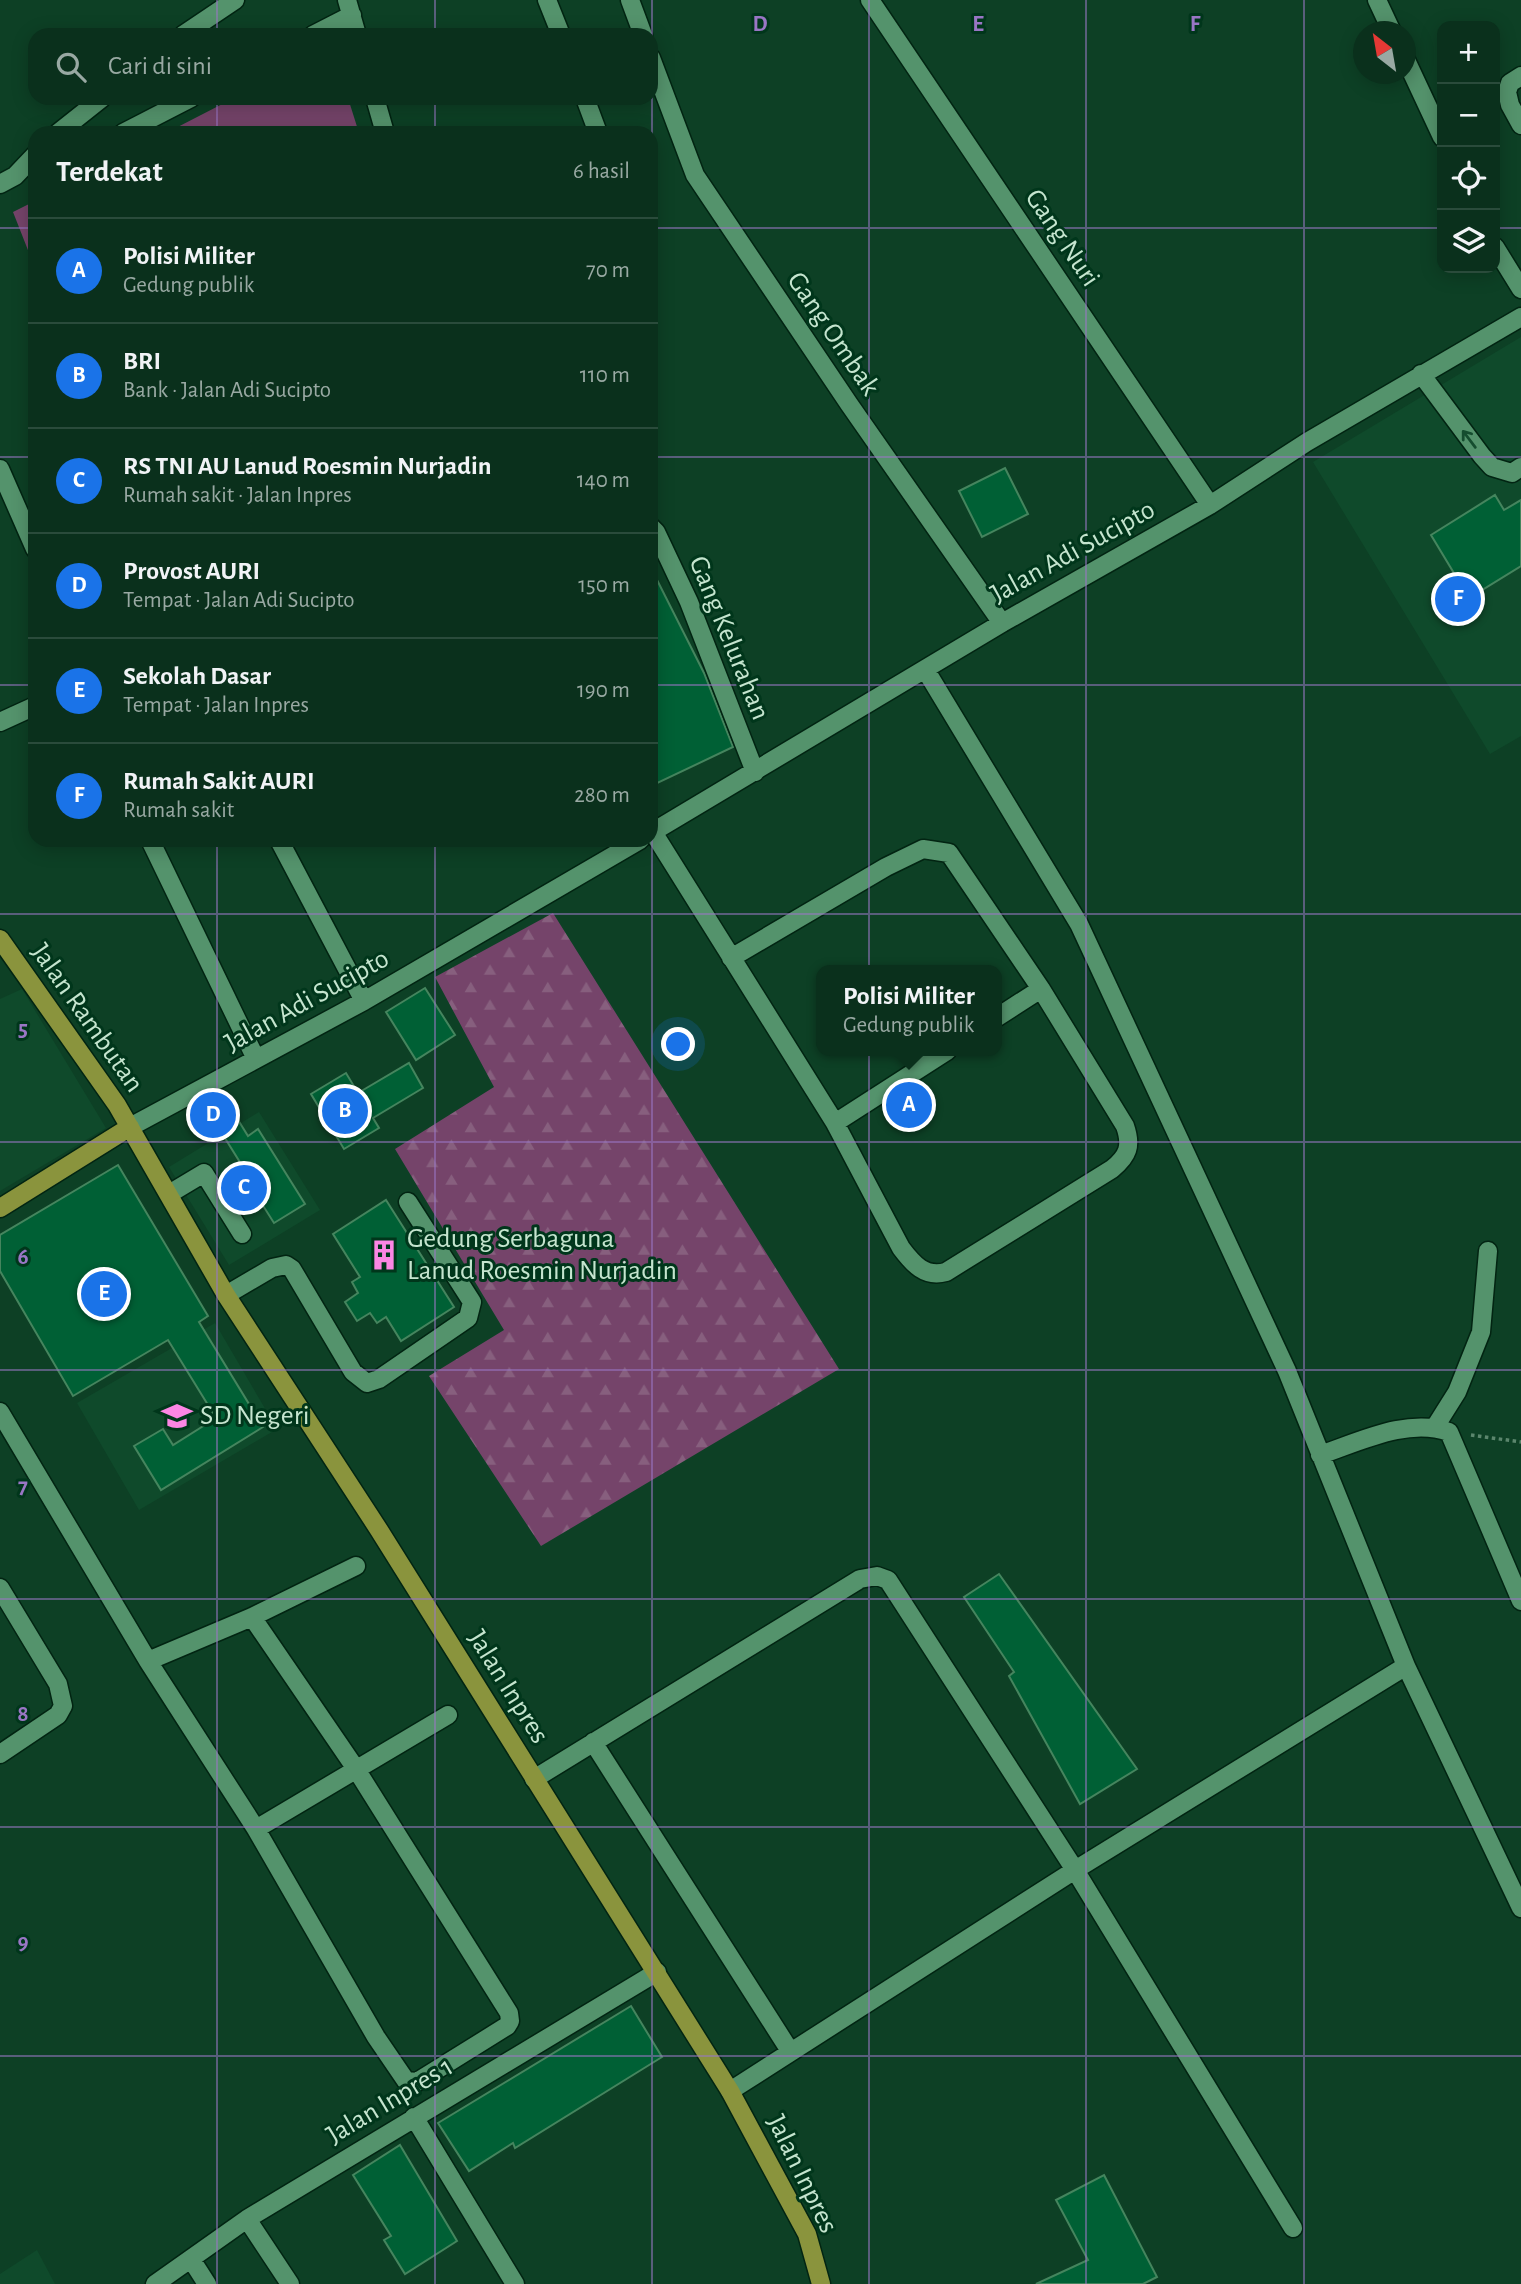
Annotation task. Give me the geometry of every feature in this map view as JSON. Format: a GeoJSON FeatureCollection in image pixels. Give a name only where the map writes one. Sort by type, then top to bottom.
{"type":"FeatureCollection","features":[{"type":"Feature","properties":{"kind":"main road","name":"Jalan Rambutan"},"geometry":{"type":"LineString","coordinates":[[0,939],[130,1128]]}},
{"type":"Feature","properties":{"kind":"main road","name":"Jalan Inpres"},"geometry":{"type":"LineString","coordinates":[[130,1128],[226,1295],[379,1530],[730,2091],[796,2210],[807,2234],[821,2284]]}},
{"type":"Feature","properties":{"kind":"main road","name":"Jalan Adi Sucipto"},"geometry":{"type":"LineString","coordinates":[[0,1208],[130,1128]]}},
{"type":"Feature","properties":{"kind":"street"},"geometry":{"type":"LineString","coordinates":[[193,28],[234,0]]}},
{"type":"Feature","properties":{"kind":"street"},"geometry":{"type":"LineString","coordinates":[[547,0],[558,28]]}},
{"type":"Feature","properties":{"kind":"street"},"geometry":{"type":"LineString","coordinates":[[630,0],[640,28]]}},
{"type":"Feature","properties":{"kind":"street","name":"Gang Nuri"},"geometry":{"type":"LineString","coordinates":[[870,0],[1210,505]]}},
{"type":"Feature","properties":{"kind":"street"},"geometry":{"type":"LineString","coordinates":[[1377,0],[1387,21]]}},
{"type":"Feature","properties":{"kind":"street"},"geometry":{"type":"LineString","coordinates":[[322,28],[349,7],[355,28]]}},
{"type":"Feature","properties":{"kind":"street"},"geometry":{"type":"LineString","coordinates":[[1521,76],[1510,83],[1507,92],[1521,125]]}},
{"type":"Feature","properties":{"kind":"street","name":"Gang Ombak"},"geometry":{"type":"LineString","coordinates":[[658,77],[695,175],[856,415],[1002,623]]}},
{"type":"Feature","properties":{"kind":"street"},"geometry":{"type":"LineString","coordinates":[[1416,83],[1437,127]]}},
{"type":"Feature","properties":{"kind":"street"},"geometry":{"type":"LineString","coordinates":[[67,126],[93,105]]}},
{"type":"Feature","properties":{"kind":"street"},"geometry":{"type":"LineString","coordinates":[[137,126],[177,105]]}},
{"type":"Feature","properties":{"kind":"street"},"geometry":{"type":"LineString","coordinates":[[377,105],[383,126]]}},
{"type":"Feature","properties":{"kind":"street"},"geometry":{"type":"LineString","coordinates":[[588,105],[595,126]]}},
{"type":"Feature","properties":{"kind":"street"},"geometry":{"type":"LineString","coordinates":[[8,180],[28,161]]}},
{"type":"Feature","properties":{"kind":"street"},"geometry":{"type":"LineString","coordinates":[[8,180],[28,176]]}},
{"type":"Feature","properties":{"kind":"street"},"geometry":{"type":"LineString","coordinates":[[1500,255],[1521,289]]}},
{"type":"Feature","properties":{"kind":"street","name":"Jalan Adi Sucipto"},"geometry":{"type":"LineString","coordinates":[[658,829],[1002,623],[1210,505],[1307,442],[1521,317]]}},
{"type":"Feature","properties":{"kind":"street"},"geometry":{"type":"LineString","coordinates":[[1422,374],[1492,467],[1512,473],[1521,467]]}},
{"type":"Feature","properties":{"kind":"street"},"geometry":{"type":"LineString","coordinates":[[0,469],[28,517]]}},
{"type":"Feature","properties":{"kind":"street","name":"Gang Kelurahan"},"geometry":{"type":"LineString","coordinates":[[658,535],[689,602],[755,772]]}},
{"type":"Feature","properties":{"kind":"street"},"geometry":{"type":"LineString","coordinates":[[925,669],[1079,924],[1287,1371],[1406,1666],[1519,1898]]}},
{"type":"Feature","properties":{"kind":"street"},"geometry":{"type":"LineString","coordinates":[[0,722],[28,709]]}},
{"type":"Feature","properties":{"kind":"street"},"geometry":{"type":"LineString","coordinates":[[153,847],[256,1059]]}},
{"type":"Feature","properties":{"kind":"street"},"geometry":{"type":"LineString","coordinates":[[283,847],[364,1001]]}},
{"type":"Feature","properties":{"kind":"street","name":"Jalan Adi Sucipto"},"geometry":{"type":"LineString","coordinates":[[130,1128],[364,1001],[627,847]]}},
{"type":"Feature","properties":{"kind":"street"},"geometry":{"type":"LineString","coordinates":[[656,847],[731,958],[835,1123],[901,1248],[915,1266],[936,1275],[946,1272],[1112,1170],[1124,1159],[1129,1149],[1125,1126],[1041,989],[948,853],[923,849],[886,867],[731,958]]}},
{"type":"Feature","properties":{"kind":"street"},"geometry":{"type":"LineString","coordinates":[[1002,1014],[1041,989]]}},
{"type":"Feature","properties":{"kind":"street"},"geometry":{"type":"LineString","coordinates":[[835,1123],[939,1056]]}},
{"type":"Feature","properties":{"kind":"street"},"geometry":{"type":"LineString","coordinates":[[169,1194],[204,1173],[242,1234]]}},
{"type":"Feature","properties":{"kind":"street"},"geometry":{"type":"LineString","coordinates":[[226,1295],[272,1268],[286,1265],[292,1269],[353,1371],[367,1383],[379,1379],[468,1318],[472,1310],[472,1301],[408,1202]]}},
{"type":"Feature","properties":{"kind":"street"},"geometry":{"type":"LineString","coordinates":[[1488,1251],[1481,1332],[1442,1429],[1521,1601]]}},
{"type":"Feature","properties":{"kind":"street"},"geometry":{"type":"LineString","coordinates":[[0,1412],[148,1661],[256,1829],[376,2038],[406,2081],[417,2082],[507,2026],[510,2021],[509,2012],[356,1769],[252,1617]]}},
{"type":"Feature","properties":{"kind":"street"},"geometry":{"type":"LineString","coordinates":[[1320,1455],[1390,1432],[1442,1429]]}},
{"type":"Feature","properties":{"kind":"street"},"geometry":{"type":"LineString","coordinates":[[148,1661],[252,1617],[356,1566]]}},
{"type":"Feature","properties":{"kind":"street"},"geometry":{"type":"LineString","coordinates":[[534,1779],[860,1579],[877,1576],[888,1580],[1076,1870],[1293,2228]]}},
{"type":"Feature","properties":{"kind":"street"},"geometry":{"type":"LineString","coordinates":[[0,1588],[58,1685],[63,1706],[58,1715],[0,1754]]}},
{"type":"Feature","properties":{"kind":"street"},"geometry":{"type":"LineString","coordinates":[[730,2091],[1076,1870],[1406,1666]]}},
{"type":"Feature","properties":{"kind":"street"},"geometry":{"type":"LineString","coordinates":[[256,1829],[448,1715]]}},
{"type":"Feature","properties":{"kind":"street"},"geometry":{"type":"LineString","coordinates":[[593,1742],[790,2051]]}},
{"type":"Feature","properties":{"kind":"street","name":"Jalan Inpres 1"},"geometry":{"type":"LineString","coordinates":[[155,2284],[247,2219],[657,1972]]}},
{"type":"Feature","properties":{"kind":"street"},"geometry":{"type":"LineString","coordinates":[[414,2117],[515,2284]]}},
{"type":"Feature","properties":{"kind":"street"},"geometry":{"type":"LineString","coordinates":[[247,2219],[290,2284]]}},
{"type":"Feature","properties":{"kind":"street"},"geometry":{"type":"LineString","coordinates":[[191,2259],[207,2284]]}},
{"type":"Feature","properties":{"kind":"path"},"geometry":{"type":"LineString","coordinates":[[1442,1429],[1521,1442]]}},
{"type":"Feature","properties":{"kind":"shaded area"},"geometry":{"type":"Polygon","coordinates":[[[1521,337],[1521,736],[1490,754],[1313,462],[1521,337]]]}},
{"type":"Feature","properties":{"kind":"shaded area"},"geometry":{"type":"Polygon","coordinates":[[[22,989],[106,1128],[0,1191],[0,999],[22,989]]]}},
{"type":"Feature","properties":{"kind":"shaded area"},"geometry":{"type":"Polygon","coordinates":[[[259,1112],[320,1210],[229,1265],[169,1167],[259,1112]]]}},
{"type":"Feature","properties":{"kind":"shaded area","name":"SD Negeri"},"geometry":{"type":"Polygon","coordinates":[[[215,1323],[277,1429],[139,1510],[77,1403],[215,1323]]]}},
{"type":"Feature","properties":{"kind":"shaded area"},"geometry":{"type":"Polygon","coordinates":[[[37,2250],[55,2284],[0,2284],[0,2274],[37,2250]]]}},
{"type":"Feature","properties":{"kind":"green space"},"geometry":{"type":"Polygon","coordinates":[[[220,105],[350,105],[357,126],[180,126],[220,105]]]}},
{"type":"Feature","properties":{"kind":"green space"},"geometry":{"type":"Polygon","coordinates":[[[28,204],[28,250],[13,212],[28,204]]]}},
{"type":"Feature","properties":{"kind":"green space"},"geometry":{"type":"Polygon","coordinates":[[[553,913],[839,1369],[541,1546],[429,1376],[504,1330],[395,1149],[494,1087],[435,977],[553,913]]]}},
{"type":"Feature","properties":{"kind":"building"},"geometry":{"type":"Polygon","coordinates":[[[1005,468],[1028,514],[982,537],[959,491],[1005,468]]]}},
{"type":"Feature","properties":{"kind":"building"},"geometry":{"type":"Polygon","coordinates":[[[1495,495],[1504,510],[1521,500],[1521,566],[1469,598],[1431,535],[1495,495]]]}},
{"type":"Feature","properties":{"kind":"building"},"geometry":{"type":"Polygon","coordinates":[[[658,582],[704,673],[733,747],[658,783],[658,582]]]}},
{"type":"Feature","properties":{"kind":"building"},"geometry":{"type":"Polygon","coordinates":[[[425,988],[455,1035],[416,1060],[386,1012],[425,988]]]}},
{"type":"Feature","properties":{"kind":"building"},"geometry":{"type":"Polygon","coordinates":[[[409,1063],[423,1088],[373,1118],[379,1128],[344,1149],[311,1094],[346,1073],[358,1093],[409,1063]]]}},
{"type":"Feature","properties":{"kind":"building"},"geometry":{"type":"Polygon","coordinates":[[[222,1094],[248,1136],[258,1129],[305,1204],[274,1223],[262,1204],[252,1210],[233,1180],[246,1172],[218,1127],[203,1137],[189,1114],[222,1094]]]}},
{"type":"Feature","properties":{"kind":"building"},"geometry":{"type":"Polygon","coordinates":[[[118,1165],[208,1316],[199,1322],[263,1427],[161,1490],[134,1446],[163,1429],[173,1445],[216,1418],[168,1340],[73,1396],[0,1271],[0,1235],[118,1165]]]}},
{"type":"Feature","properties":{"kind":"building","name":"Gedung Serbaguna Lanud Roesmin Nurjadin"},"geometry":{"type":"Polygon","coordinates":[[[386,1200],[454,1307],[401,1341],[386,1317],[377,1323],[370,1313],[357,1321],[345,1302],[358,1293],[352,1282],[360,1277],[333,1234],[386,1200]]]}},
{"type":"Feature","properties":{"kind":"building"},"geometry":{"type":"Polygon","coordinates":[[[999,1574],[1137,1769],[1080,1804],[1009,1676],[1014,1672],[964,1597],[999,1574]]]}},
{"type":"Feature","properties":{"kind":"building"},"geometry":{"type":"Polygon","coordinates":[[[631,2006],[662,2057],[515,2148],[513,2143],[469,2171],[438,2123],[631,2006]]]}},
{"type":"Feature","properties":{"kind":"building"},"geometry":{"type":"Polygon","coordinates":[[[400,2145],[457,2241],[405,2274],[384,2240],[391,2236],[353,2175],[400,2145]]]}},
{"type":"Feature","properties":{"kind":"building"},"geometry":{"type":"Polygon","coordinates":[[[1104,2175],[1157,2277],[1143,2284],[1036,2284],[1088,2260],[1056,2200],[1104,2175]]]}},
{"type":"Feature","properties":{"kind":"place","name":"Rumah Sakit AURI"},"geometry":{"type":"Point","coordinates":[1458,599]}},
{"type":"Feature","properties":{"kind":"place","name":"Polisi Militer"},"geometry":{"type":"Point","coordinates":[909,1105]}},
{"type":"Feature","properties":{"kind":"place","name":"BRI"},"geometry":{"type":"Point","coordinates":[345,1111]}},
{"type":"Feature","properties":{"kind":"place","name":"Provost AURI"},"geometry":{"type":"Point","coordinates":[213,1115]}},
{"type":"Feature","properties":{"kind":"place","name":"RS TNI AU Lanud Roesmin Nurjadin"},"geometry":{"type":"Point","coordinates":[244,1188]}},
{"type":"Feature","properties":{"kind":"place","name":"Gedung Serbaguna Lanud Roesmin Nurjadin"},"geometry":{"type":"Point","coordinates":[384,1255]}},
{"type":"Feature","properties":{"kind":"place","name":"Sekolah Dasar"},"geometry":{"type":"Point","coordinates":[104,1294]}},
{"type":"Feature","properties":{"kind":"place","name":"SD Negeri"},"geometry":{"type":"Point","coordinates":[177,1416]}}]}
